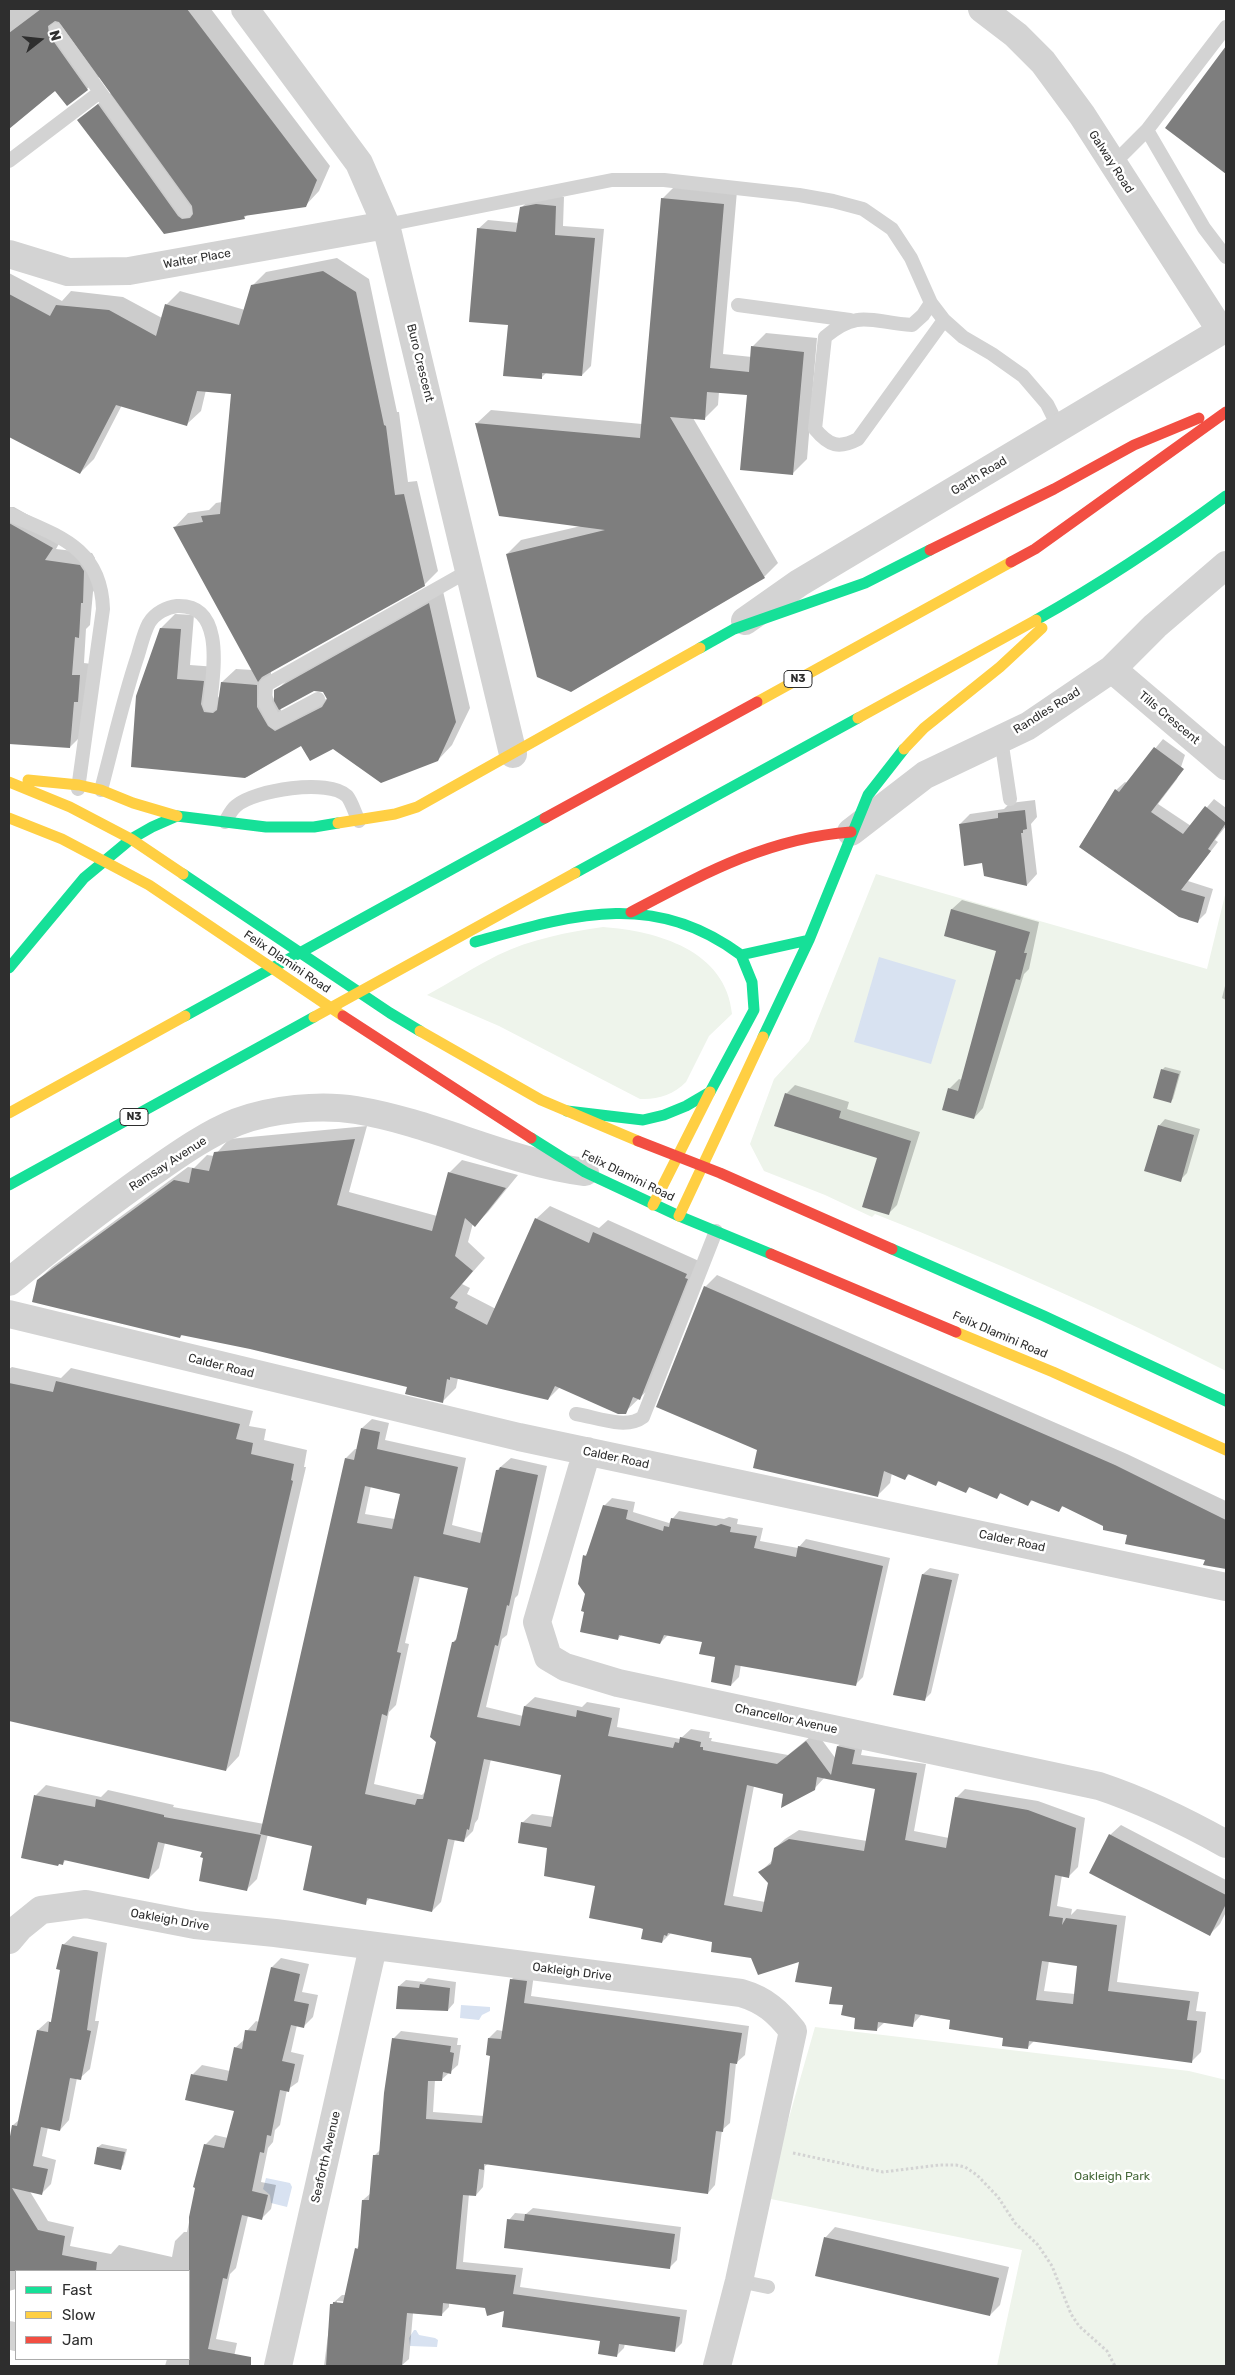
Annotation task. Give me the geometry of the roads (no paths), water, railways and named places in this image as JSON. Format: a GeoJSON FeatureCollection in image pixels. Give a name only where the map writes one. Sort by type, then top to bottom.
{"type":"FeatureCollection","features":[{"type":"Feature","properties":{"kind":"main road"},"geometry":{"type":"LineString","coordinates":[[9,781],[79,786],[101,790],[133,803],[177,816],[266,827],[314,827],[395,814],[417,807],[734,629],[865,583],[1054,490],[1134,445],[1226,407]]}},
{"type":"Feature","properties":{"kind":"main road","name":"N3"},"geometry":{"type":"LineString","coordinates":[[9,1113],[1035,548],[1226,412]]}},
{"type":"Feature","properties":{"kind":"main road","name":"N3"},"geometry":{"type":"LineString","coordinates":[[9,1185],[1070,601],[1168,539],[1226,496]]}},
{"type":"Feature","properties":{"kind":"main road"},"geometry":{"type":"LineString","coordinates":[[679,1216],[809,940],[851,832],[868,795],[897,756],[924,728],[1000,667],[1070,601]]}},
{"type":"Feature","properties":{"kind":"main road","name":"Felix Dlamini Road"},"geometry":{"type":"LineString","coordinates":[[9,781],[70,807],[131,839],[390,1013],[541,1100],[678,1155],[1044,1316],[1226,1401]]}},
{"type":"Feature","properties":{"kind":"main road"},"geometry":{"type":"LineString","coordinates":[[9,968],[84,878],[131,839],[177,816]]}},
{"type":"Feature","properties":{"kind":"main road","name":"Felix Dlamini Road"},"geometry":{"type":"LineString","coordinates":[[9,818],[62,839],[149,885],[375,1038],[585,1172],[653,1205],[1053,1372],[1226,1450]]}},
{"type":"Feature","properties":{"kind":"main road"},"geometry":{"type":"LineString","coordinates":[[631,912],[701,876],[793,839],[827,832],[851,832]]}},
{"type":"Feature","properties":{"kind":"main road"},"geometry":{"type":"LineString","coordinates":[[432,953],[558,920],[597,913],[631,912],[678,924],[714,937],[741,955],[752,974],[755,995],[754,1010],[653,1205]]}},
{"type":"Feature","properties":{"kind":"main road"},"geometry":{"type":"LineString","coordinates":[[741,955],[809,940]]}},
{"type":"Feature","properties":{"kind":"main road"},"geometry":{"type":"LineString","coordinates":[[568,1111],[644,1120],[664,1115],[686,1106],[710,1092]]}},
{"type":"Feature","properties":{"kind":"street","name":"Buro Crescent"},"geometry":{"type":"LineString","coordinates":[[245,9],[359,163],[386,225],[513,754]]}},
{"type":"Feature","properties":{"kind":"street","name":"Galway Road"},"geometry":{"type":"LineString","coordinates":[[983,9],[1016,34],[1043,62],[1082,115],[1224,330]]}},
{"type":"Feature","properties":{"kind":"street","name":"Walter Place"},"geometry":{"type":"LineString","coordinates":[[9,254],[68,272],[129,271],[386,225]]}},
{"type":"Feature","properties":{"kind":"street","name":"Garth Road"},"geometry":{"type":"LineString","coordinates":[[734,629],[799,583],[1224,330]]}},
{"type":"Feature","properties":{"kind":"street","name":"Randles Road"},"geometry":{"type":"LineString","coordinates":[[851,832],[925,776],[957,758],[1028,726],[1112,669],[1155,626],[1226,565]]}},
{"type":"Feature","properties":{"kind":"street","name":"Tills Crescent"},"geometry":{"type":"LineString","coordinates":[[1112,669],[1226,766]]}},
{"type":"Feature","properties":{"kind":"street","name":"Ramsay Avenue"},"geometry":{"type":"LineString","coordinates":[[9,1282],[75,1228],[188,1148],[237,1122],[292,1108],[355,1110],[438,1130],[555,1168],[585,1172]]}},
{"type":"Feature","properties":{"kind":"street","name":"Calder Road"},"geometry":{"type":"LineString","coordinates":[[9,1314],[420,1414],[587,1452],[1226,1587]]}},
{"type":"Feature","properties":{"kind":"street","name":"Chancellor Avenue"},"geometry":{"type":"LineString","coordinates":[[587,1452],[537,1622],[548,1656],[564,1667],[618,1683],[1099,1786],[1137,1799],[1170,1814],[1226,1844]]}},
{"type":"Feature","properties":{"kind":"street","name":"Oakleigh Drive"},"geometry":{"type":"LineString","coordinates":[[9,1940],[20,1927],[41,1910],[86,1904],[196,1925],[275,1933],[741,1993],[756,1997],[776,2010],[792,2031],[768,2147],[717,2366]]}},
{"type":"Feature","properties":{"kind":"street","name":"Seaforth Avenue"},"geometry":{"type":"LineString","coordinates":[[278,2366],[373,1947]]}},
{"type":"Feature","properties":{"kind":"lane"},"geometry":{"type":"LineString","coordinates":[[1113,164],[1147,130],[1226,27]]}},
{"type":"Feature","properties":{"kind":"lane"},"geometry":{"type":"LineString","coordinates":[[56,30],[185,211]]}},
{"type":"Feature","properties":{"kind":"lane"},"geometry":{"type":"LineString","coordinates":[[9,161],[100,92]]}},
{"type":"Feature","properties":{"kind":"lane"},"geometry":{"type":"LineString","coordinates":[[1147,130],[1204,228],[1226,257]]}},
{"type":"Feature","properties":{"kind":"lane"},"geometry":{"type":"LineString","coordinates":[[386,225],[612,180],[664,180],[834,200],[863,209],[892,228],[911,258],[931,303],[944,320],[962,338],[992,354],[1023,376],[1047,404],[1059,428]]}},
{"type":"Feature","properties":{"kind":"lane"},"geometry":{"type":"LineString","coordinates":[[738,305],[850,320],[870,318],[912,325],[923,315],[931,303]]}},
{"type":"Feature","properties":{"kind":"lane"},"geometry":{"type":"LineString","coordinates":[[850,320],[825,337],[815,429],[832,444],[846,446],[858,439],[870,425],[944,320]]}},
{"type":"Feature","properties":{"kind":"lane"},"geometry":{"type":"LineString","coordinates":[[9,514],[60,536],[83,553],[95,571],[102,588],[103,609],[79,786],[70,807]]}},
{"type":"Feature","properties":{"kind":"lane"},"geometry":{"type":"LineString","coordinates":[[318,699],[275,722],[265,703],[266,685],[470,570]]}},
{"type":"Feature","properties":{"kind":"lane"},"geometry":{"type":"LineString","coordinates":[[101,790],[149,623],[162,610],[174,606],[190,606],[204,615],[211,631],[215,664],[210,705]]}},
{"type":"Feature","properties":{"kind":"lane"},"geometry":{"type":"LineString","coordinates":[[1001,739],[1010,800]]}},
{"type":"Feature","properties":{"kind":"lane"},"geometry":{"type":"LineString","coordinates":[[225,822],[236,806],[245,801],[291,788],[305,787],[340,791],[348,797],[358,821]]}},
{"type":"Feature","properties":{"kind":"lane"},"geometry":{"type":"LineString","coordinates":[[576,1414],[628,1424],[637,1422],[644,1417],[716,1231]]}},
{"type":"Feature","properties":{"kind":"lane"},"geometry":{"type":"LineString","coordinates":[[738,2281],[768,2287]]}},
{"type":"Feature","properties":{"kind":"water"},"geometry":{"type":"Polygon","coordinates":[[[879,957],[956,980],[931,1064],[854,1042],[879,957]]]}},
{"type":"Feature","properties":{"kind":"water"},"geometry":{"type":"Polygon","coordinates":[[[461,2005],[490,2007],[490,2011],[482,2015],[479,2020],[460,2018],[461,2005]]]}},
{"type":"Feature","properties":{"kind":"water"},"geometry":{"type":"Polygon","coordinates":[[[266,2178],[290,2183],[292,2187],[287,2207],[271,2203],[270,2195],[263,2189],[266,2178]]]}},
{"type":"Feature","properties":{"kind":"water"},"geometry":{"type":"Polygon","coordinates":[[[414,2330],[419,2335],[438,2340],[437,2347],[410,2346],[409,2338],[414,2330]]]}},
{"type":"Feature","properties":{"kind":"park label","name":"Oakleigh Park"},"geometry":{"type":"Point","coordinates":[1112,2177]}}]}
